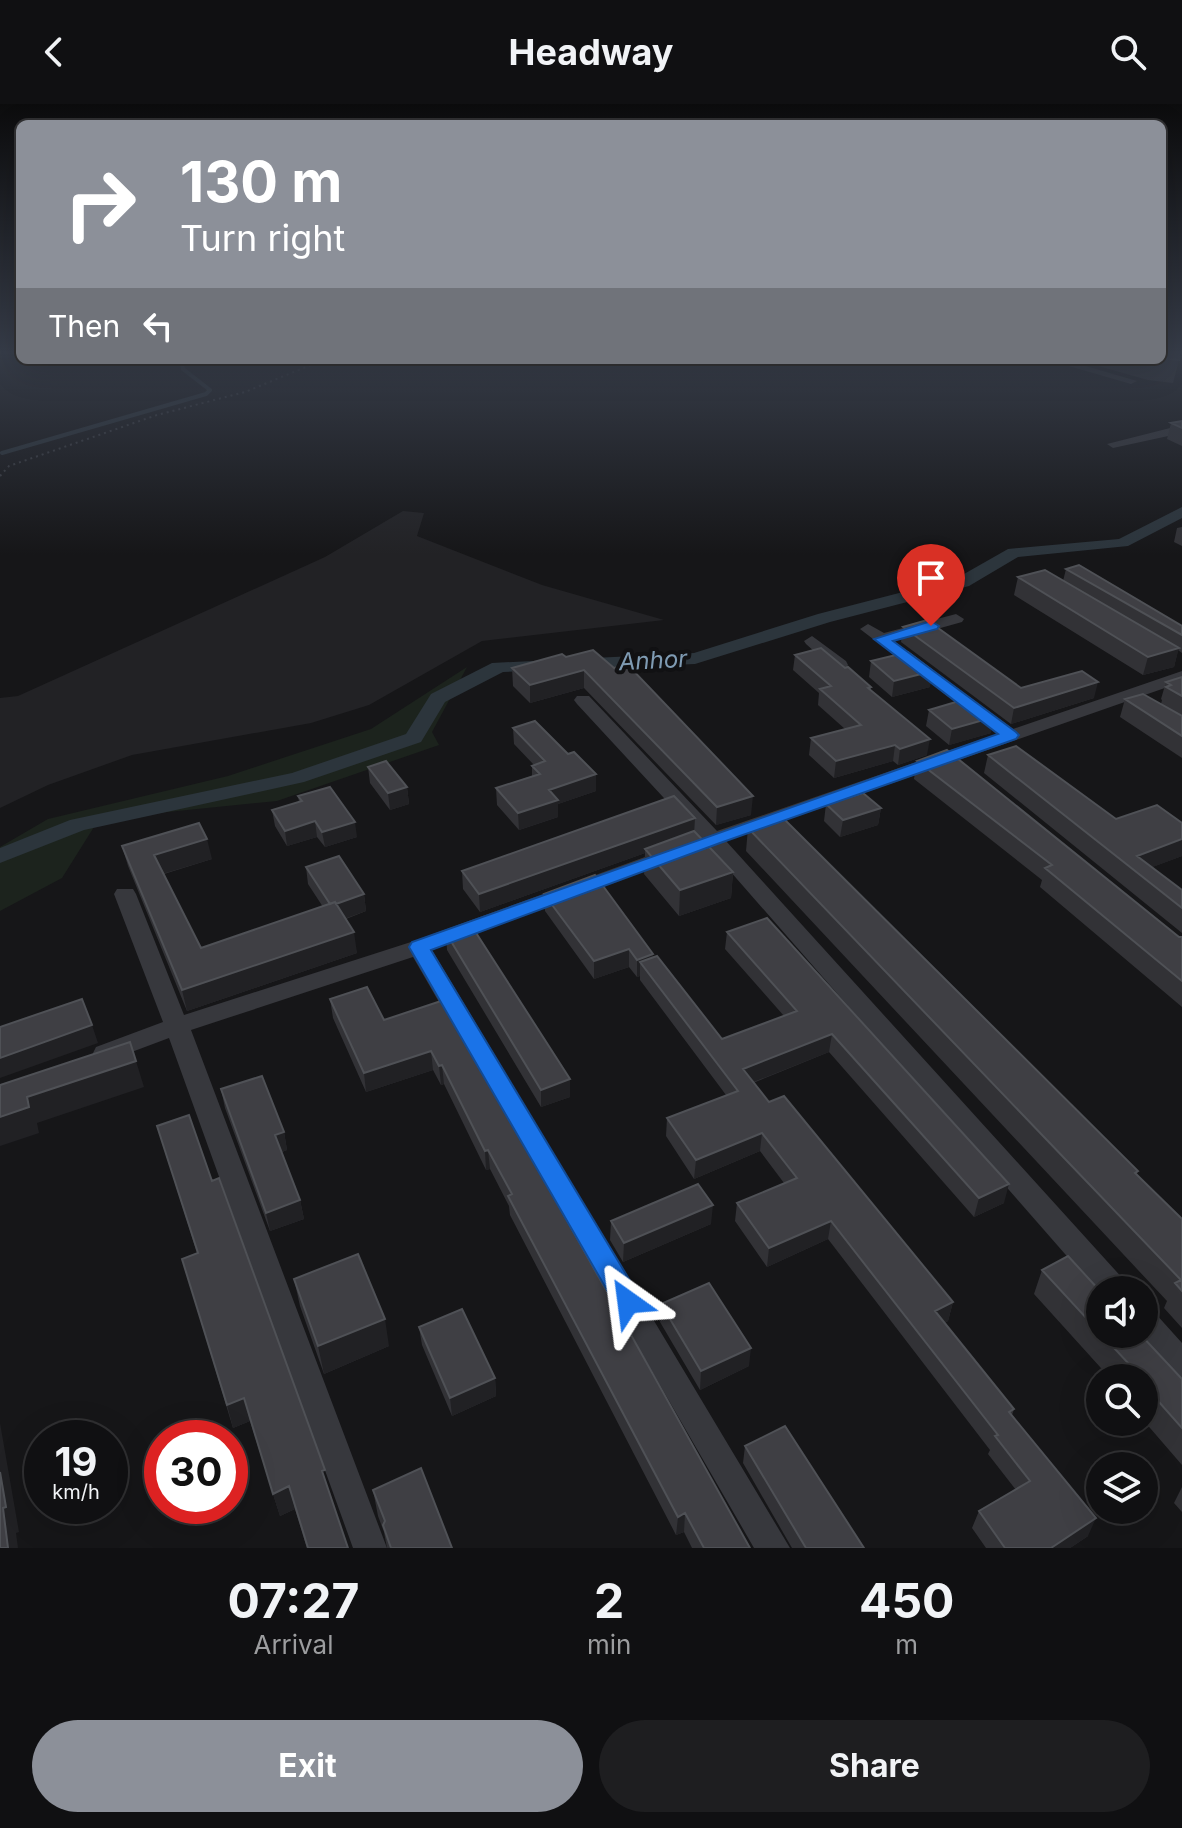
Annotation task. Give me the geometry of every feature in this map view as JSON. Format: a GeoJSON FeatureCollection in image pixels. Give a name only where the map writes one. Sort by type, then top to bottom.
{"type":"FeatureCollection","features":[{"type":"Feature","properties":{"kind":"street"},"geometry":{"type":"LineString","coordinates":[[1113,444],[1182,429]]}},
{"type":"Feature","properties":{"kind":"street"},"geometry":{"type":"LineString","coordinates":[[956,619],[875,634],[1010,735]]}},
{"type":"Feature","properties":{"kind":"street"},"geometry":{"type":"LineString","coordinates":[[812,641],[857,680]]}},
{"type":"Feature","properties":{"kind":"street"},"geometry":{"type":"LineString","coordinates":[[89,1059],[177,1026],[419,947],[1010,735],[1135,699],[1182,676]]}},
{"type":"Feature","properties":{"kind":"street"},"geometry":{"type":"LineString","coordinates":[[583,700],[713,839],[1103,1276]]}},
{"type":"Feature","properties":{"kind":"street"},"geometry":{"type":"LineString","coordinates":[[924,738],[972,777]]}},
{"type":"Feature","properties":{"kind":"street"},"geometry":{"type":"LineString","coordinates":[[125,894],[370,1548]]}},
{"type":"Feature","properties":{"kind":"street"},"geometry":{"type":"LineString","coordinates":[[419,947],[773,1548]]}},
{"type":"Feature","properties":{"kind":"street"},"geometry":{"type":"LineString","coordinates":[[1158,1338],[1182,1365]]}},
{"type":"Feature","properties":{"kind":"path"},"geometry":{"type":"LineString","coordinates":[[0,476],[9,466],[144,419]]}},
{"type":"Feature","properties":{"kind":"shaded area"},"geometry":{"type":"Polygon","coordinates":[[[403,511],[424,513],[417,536],[542,585],[664,620],[482,641],[369,705],[311,723],[132,755],[48,785],[0,808],[0,698],[18,696],[325,557],[403,511]]]}},
{"type":"Feature","properties":{"kind":"shaded area"},"geometry":{"type":"Polygon","coordinates":[[[467,667],[432,732],[439,745],[277,801],[99,819],[62,878],[0,911],[0,847],[48,819],[228,776],[371,729],[467,667]]]}},
{"type":"Feature","properties":{"kind":"building"},"geometry":{"type":"Polygon","coordinates":[[[1079,565],[1182,626],[1182,635],[1066,569],[1079,565]]]}},
{"type":"Feature","properties":{"kind":"building"},"geometry":{"type":"Polygon","coordinates":[[[1045,570],[1179,648],[1148,657],[1018,577],[1045,570]]]}},
{"type":"Feature","properties":{"kind":"building"},"geometry":{"type":"Polygon","coordinates":[[[927,620],[1021,688],[1082,671],[1098,682],[1014,708],[903,627],[927,620]]]}},
{"type":"Feature","properties":{"kind":"building"},"geometry":{"type":"Polygon","coordinates":[[[821,648],[845,668],[848,667],[871,687],[868,688],[930,739],[900,749],[895,745],[836,761],[811,738],[861,725],[820,689],[831,686],[795,655],[821,648]]]}},
{"type":"Feature","properties":{"kind":"building"},"geometry":{"type":"Polygon","coordinates":[[[593,650],[614,668],[628,665],[753,796],[717,807],[584,670],[530,685],[512,668],[562,654],[566,657],[593,650]]]}},
{"type":"Feature","properties":{"kind":"building"},"geometry":{"type":"Polygon","coordinates":[[[908,652],[933,671],[894,681],[871,661],[908,652]]]}},
{"type":"Feature","properties":{"kind":"building"},"geometry":{"type":"Polygon","coordinates":[[[1182,677],[1182,696],[1166,687],[1171,685],[1166,682],[1182,677]]]}},
{"type":"Feature","properties":{"kind":"building"},"geometry":{"type":"Polygon","coordinates":[[[1143,694],[1182,716],[1182,736],[1125,699],[1143,694]]]}},
{"type":"Feature","properties":{"kind":"building"},"geometry":{"type":"Polygon","coordinates":[[[969,698],[994,717],[952,729],[929,710],[969,698]]]}},
{"type":"Feature","properties":{"kind":"building"},"geometry":{"type":"Polygon","coordinates":[[[535,721],[568,754],[574,752],[596,774],[549,790],[558,800],[518,813],[496,788],[540,774],[532,766],[545,761],[513,728],[535,721]]]}},
{"type":"Feature","properties":{"kind":"building"},"geometry":{"type":"Polygon","coordinates":[[[1016,746],[1116,819],[1157,805],[1182,823],[1182,839],[1137,856],[1182,890],[1182,908],[988,755],[1016,746]]]}},
{"type":"Feature","properties":{"kind":"building"},"geometry":{"type":"Polygon","coordinates":[[[947,750],[1182,937],[1182,981],[1045,868],[1052,865],[917,761],[947,750]]]}},
{"type":"Feature","properties":{"kind":"building"},"geometry":{"type":"Polygon","coordinates":[[[386,761],[407,787],[388,793],[368,767],[386,761]]]}},
{"type":"Feature","properties":{"kind":"building"},"geometry":{"type":"Polygon","coordinates":[[[330,787],[355,822],[322,832],[315,821],[285,831],[272,810],[302,801],[298,796],[330,787]]]}},
{"type":"Feature","properties":{"kind":"building"},"geometry":{"type":"Polygon","coordinates":[[[863,793],[881,808],[843,820],[826,804],[863,793]]]}},
{"type":"Feature","properties":{"kind":"building"},"geometry":{"type":"Polygon","coordinates":[[[674,796],[695,818],[479,894],[462,871],[674,796]]]}},
{"type":"Feature","properties":{"kind":"building"},"geometry":{"type":"Polygon","coordinates":[[[782,817],[1138,1171],[1135,1173],[1182,1219],[1182,1291],[1175,1283],[1181,1280],[748,828],[782,817]]]}},
{"type":"Feature","properties":{"kind":"building"},"geometry":{"type":"Polygon","coordinates":[[[199,823],[207,839],[154,855],[201,948],[335,902],[354,932],[182,990],[122,846],[199,823]]]}},
{"type":"Feature","properties":{"kind":"building"},"geometry":{"type":"Polygon","coordinates":[[[694,831],[733,872],[680,890],[645,849],[694,831]]]}},
{"type":"Feature","properties":{"kind":"building"},"geometry":{"type":"Polygon","coordinates":[[[339,856],[364,894],[330,904],[306,867],[339,856]]]}},
{"type":"Feature","properties":{"kind":"building"},"geometry":{"type":"Polygon","coordinates":[[[595,875],[653,954],[637,960],[629,949],[594,961],[544,894],[595,875]]]}},
{"type":"Feature","properties":{"kind":"building"},"geometry":{"type":"Polygon","coordinates":[[[767,918],[1009,1184],[979,1198],[832,1034],[743,1069],[769,1102],[784,1096],[953,1302],[935,1311],[1014,1409],[1009,1412],[1086,1506],[1087,1524],[1051,1548],[1005,1548],[979,1511],[1030,1481],[995,1436],[998,1435],[831,1221],[769,1248],[737,1203],[797,1178],[762,1133],[696,1160],[667,1118],[738,1091],[640,962],[657,956],[722,1039],[797,1011],[727,932],[767,918]]]}},
{"type":"Feature","properties":{"kind":"building"},"geometry":{"type":"Polygon","coordinates":[[[471,925],[570,1079],[541,1090],[446,933],[471,925]]]}},
{"type":"Feature","properties":{"kind":"building"},"geometry":{"type":"Polygon","coordinates":[[[367,987],[384,1020],[444,1000],[750,1548],[704,1548],[685,1513],[678,1517],[508,1196],[512,1194],[488,1150],[485,1151],[442,1065],[439,1066],[431,1051],[364,1073],[330,999],[367,987]]]}},
{"type":"Feature","properties":{"kind":"building"},"geometry":{"type":"Polygon","coordinates":[[[82,999],[92,1025],[0,1058],[0,1027],[82,999]]]}},
{"type":"Feature","properties":{"kind":"building"},"geometry":{"type":"Polygon","coordinates":[[[130,1042],[136,1061],[27,1097],[29,1107],[0,1117],[0,1085],[130,1042]]]}},
{"type":"Feature","properties":{"kind":"building"},"geometry":{"type":"Polygon","coordinates":[[[262,1076],[284,1132],[275,1135],[300,1200],[266,1213],[221,1089],[262,1076]]]}},
{"type":"Feature","properties":{"kind":"building"},"geometry":{"type":"Polygon","coordinates":[[[189,1115],[212,1181],[219,1178],[325,1470],[322,1471],[348,1548],[308,1548],[289,1486],[273,1494],[244,1398],[227,1405],[182,1259],[198,1253],[157,1126],[189,1115]]]}},
{"type":"Feature","properties":{"kind":"building"},"geometry":{"type":"Polygon","coordinates":[[[698,1184],[713,1205],[624,1243],[611,1221],[698,1184]]]}},
{"type":"Feature","properties":{"kind":"building"},"geometry":{"type":"Polygon","coordinates":[[[358,1254],[385,1319],[318,1346],[294,1279],[358,1254]]]}},
{"type":"Feature","properties":{"kind":"building"},"geometry":{"type":"Polygon","coordinates":[[[1068,1256],[1086,1276],[1086,1318],[1042,1270],[1068,1256]]]}},
{"type":"Feature","properties":{"kind":"building"},"geometry":{"type":"Polygon","coordinates":[[[709,1283],[751,1348],[701,1371],[661,1304],[709,1283]]]}},
{"type":"Feature","properties":{"kind":"building"},"geometry":{"type":"Polygon","coordinates":[[[462,1309],[495,1378],[450,1398],[419,1327],[462,1309]]]}},
{"type":"Feature","properties":{"kind":"building"},"geometry":{"type":"Polygon","coordinates":[[[1114,1348],[1153,1348],[1182,1379],[1182,1428],[1158,1401],[1158,1364],[1129,1364],[1114,1348]]]}},
{"type":"Feature","properties":{"kind":"building"},"geometry":{"type":"Polygon","coordinates":[[[785,1426],[864,1548],[806,1548],[745,1446],[785,1426]]]}},
{"type":"Feature","properties":{"kind":"building"},"geometry":{"type":"Polygon","coordinates":[[[421,1468],[452,1548],[391,1548],[373,1490],[421,1468]]]}},
{"type":"Feature","properties":{"kind":"building"},"geometry":{"type":"Polygon","coordinates":[[[0,1472],[6,1507],[3,1508],[8,1548],[0,1548],[0,1472]]]}},
{"type":"Feature","properties":{"kind":"waterway"},"geometry":{"type":"LineString","coordinates":[[2,453],[118,419]]}},
{"type":"Feature","properties":{"kind":"waterway","name":"Anhor"},"geometry":{"type":"LineString","coordinates":[[0,856],[78,825],[297,778],[414,738],[438,698],[499,667],[695,658],[824,618],[963,582],[1014,552],[1122,543],[1182,512]]}},
{"type":"Feature","properties":{"kind":"route"},"geometry":{"type":"LineString","coordinates":[[628,1302],[419,947],[1010,735],[882,639],[931,626]]}}]}
